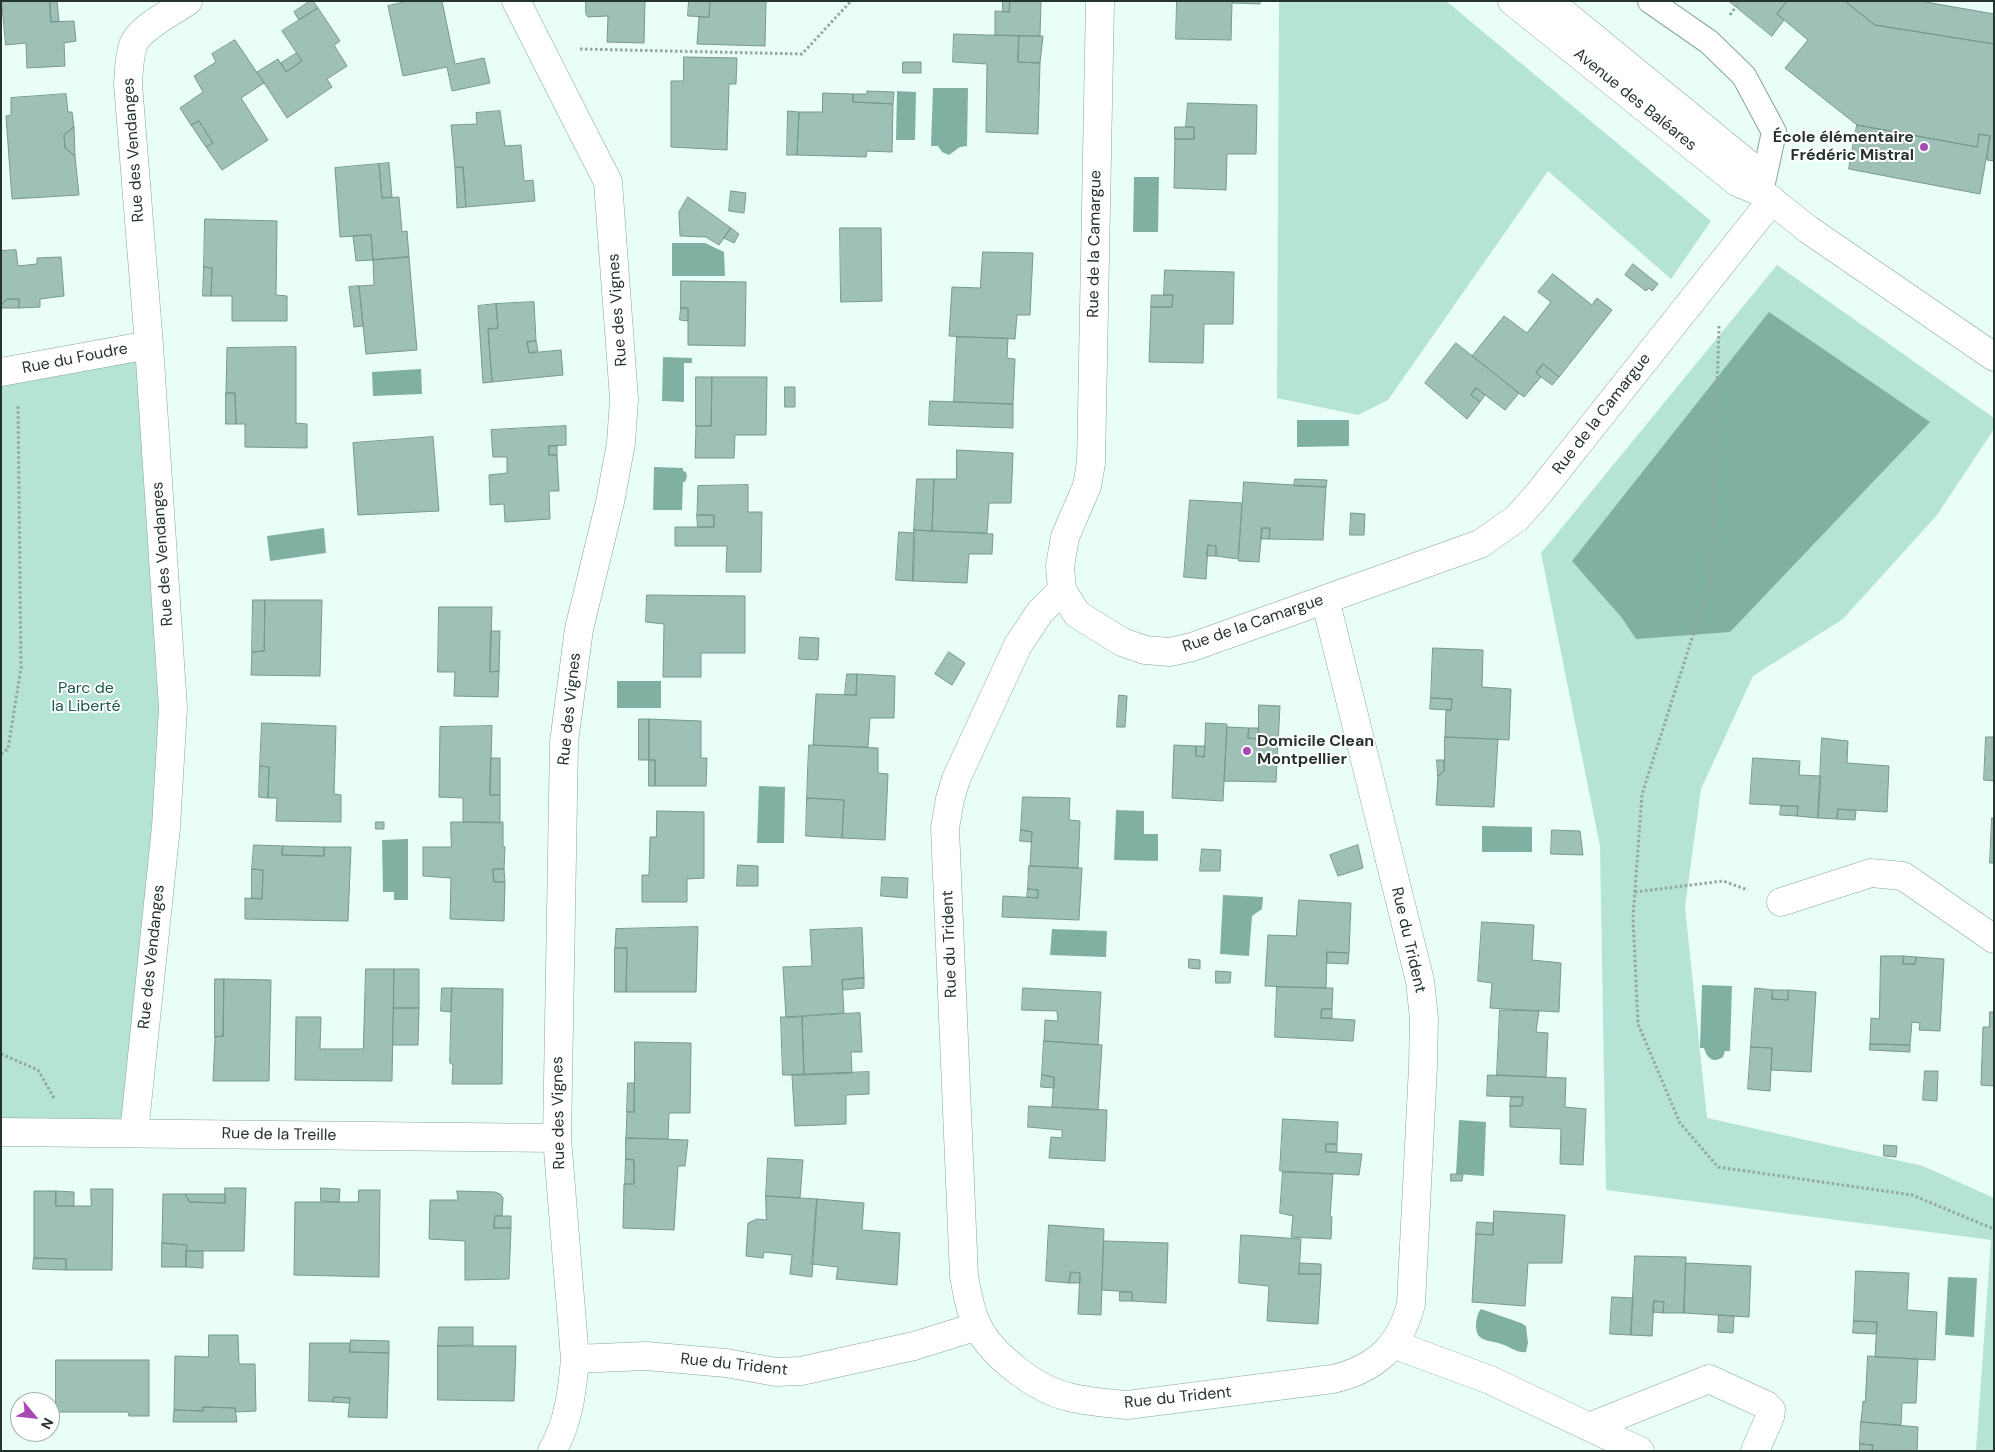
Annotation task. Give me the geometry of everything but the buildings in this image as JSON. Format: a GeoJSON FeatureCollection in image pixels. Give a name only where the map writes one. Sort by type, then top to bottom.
{"type":"FeatureCollection","features":[{"type":"Feature","properties":{"kind":"street","name":"Rue des Vendanges"},"geometry":{"type":"LineString","coordinates":[[134,1133],[166,827],[173,708],[149,345],[128,84],[129,62],[134,43],[144,31],[188,1]]}},
{"type":"Feature","properties":{"kind":"street","name":"Rue des Vignes"},"geometry":{"type":"LineString","coordinates":[[516,1],[608,182],[624,399],[621,443],[610,502],[579,629],[564,742],[557,1138],[575,1359],[567,1418],[555,1446]]}},
{"type":"Feature","properties":{"kind":"street","name":"Rue de la Camargue"},"geometry":{"type":"LineString","coordinates":[[1100,1],[1091,463],[1087,486],[1066,537],[1060,566],[1062,590],[1077,614],[1122,642],[1145,650],[1170,652],[1192,647],[1480,544],[1517,518],[1545,486],[1766,196]]}},
{"type":"Feature","properties":{"kind":"street","name":"Avenue des Baléares"},"geometry":{"type":"LineString","coordinates":[[1512,1],[1737,182],[1766,196],[1810,230],[1994,358]]}},
{"type":"Feature","properties":{"kind":"street","name":"Avenue des Baléares"},"geometry":{"type":"LineString","coordinates":[[1549,1],[1748,164],[1766,196]]}},
{"type":"Feature","properties":{"kind":"street","name":"Rue du Foudre"},"geometry":{"type":"LineString","coordinates":[[10,371],[149,345]]}},
{"type":"Feature","properties":{"kind":"street","name":"Rue du Trident"},"geometry":{"type":"LineString","coordinates":[[1062,590],[1040,612],[1018,645],[956,779],[945,828],[964,1276],[969,1301],[978,1326],[993,1348],[1011,1366],[1040,1385],[1068,1397],[1127,1405],[1332,1379],[1354,1374],[1376,1361],[1393,1344],[1406,1325],[1411,1304],[1424,1018],[1420,981],[1325,599]]}},
{"type":"Feature","properties":{"kind":"street"},"geometry":{"type":"LineString","coordinates":[[1781,902],[1871,873],[1903,876],[1994,939]]}},
{"type":"Feature","properties":{"kind":"street","name":"Rue de la Treille"},"geometry":{"type":"LineString","coordinates":[[1,1132],[557,1138]]}},
{"type":"Feature","properties":{"kind":"street","name":"Rue du Trident"},"geometry":{"type":"LineString","coordinates":[[575,1359],[646,1356],[726,1364],[776,1372],[801,1371],[914,1346],[978,1326]]}},
{"type":"Feature","properties":{"kind":"street"},"geometry":{"type":"LineString","coordinates":[[1393,1344],[1490,1380],[1640,1451]]}},
{"type":"Feature","properties":{"kind":"street"},"geometry":{"type":"LineString","coordinates":[[1588,1427],[1709,1380],[1766,1405],[1771,1410],[1770,1417],[1755,1451]]}},
{"type":"Feature","properties":{"kind":"lane"},"geometry":{"type":"LineString","coordinates":[[1650,1],[1709,42],[1744,76],[1774,132],[1766,196]]}},
{"type":"Feature","properties":{"kind":"path"},"geometry":{"type":"LineString","coordinates":[[539,48],[802,54],[851,1]]}},
{"type":"Feature","properties":{"kind":"path"},"geometry":{"type":"LineString","coordinates":[[1719,323],[1711,579],[1642,794],[1633,918],[1638,1024],[1680,1123],[1718,1167],[1912,1195],[1994,1229]]}},
{"type":"Feature","properties":{"kind":"path"},"geometry":{"type":"LineString","coordinates":[[1,754],[8,749],[21,668],[10,371]]}},
{"type":"Feature","properties":{"kind":"path"},"geometry":{"type":"LineString","coordinates":[[1635,892],[1723,881],[1781,902]]}},
{"type":"Feature","properties":{"kind":"path"},"geometry":{"type":"LineString","coordinates":[[1,1054],[38,1070],[74,1133]]}},
{"type":"Feature","properties":{"kind":"green space"},"geometry":{"type":"Polygon","coordinates":[[[1279,1],[1446,1],[1711,221],[1671,279],[1548,171],[1388,400],[1358,415],[1277,398],[1279,1]]]}},
{"type":"Feature","properties":{"kind":"green space"},"geometry":{"type":"Polygon","coordinates":[[[1777,265],[1994,418],[1994,429],[1937,515],[1843,619],[1753,676],[1701,789],[1685,907],[1707,1118],[1923,1166],[1994,1198],[1994,1451],[1976,1451],[1991,1240],[1606,1190],[1600,846],[1541,553],[1777,265]]]}},
{"type":"Feature","properties":{"kind":"green space","name":"Parc de la Liberté"},"geometry":{"type":"Polygon","coordinates":[[[149,345],[173,708],[134,1133],[1,1132],[1,372],[149,345]]]}},
{"type":"Feature","properties":{"kind":"shaded area"},"geometry":{"type":"Polygon","coordinates":[[[933,88],[968,88],[967,146],[960,147],[949,155],[942,152],[938,146],[931,146],[933,88]]]}},
{"type":"Feature","properties":{"kind":"shaded area"},"geometry":{"type":"Polygon","coordinates":[[[897,91],[916,92],[915,140],[896,140],[897,91]]]}},
{"type":"Feature","properties":{"kind":"shaded area"},"geometry":{"type":"Polygon","coordinates":[[[1134,177],[1159,177],[1158,232],[1133,232],[1134,177]]]}},
{"type":"Feature","properties":{"kind":"shaded area"},"geometry":{"type":"Polygon","coordinates":[[[672,243],[705,243],[724,252],[725,276],[672,276],[672,243]]]}},
{"type":"Feature","properties":{"kind":"shaded area"},"geometry":{"type":"Polygon","coordinates":[[[1769,312],[1930,422],[1730,632],[1636,639],[1622,618],[1572,561],[1769,312]]]}},
{"type":"Feature","properties":{"kind":"shaded area"},"geometry":{"type":"Polygon","coordinates":[[[663,357],[692,358],[692,363],[684,363],[684,402],[662,401],[663,357]]]}},
{"type":"Feature","properties":{"kind":"shaded area"},"geometry":{"type":"Polygon","coordinates":[[[421,369],[422,394],[373,396],[372,372],[421,369]]]}},
{"type":"Feature","properties":{"kind":"shaded area"},"geometry":{"type":"Polygon","coordinates":[[[1297,420],[1349,420],[1349,446],[1297,447],[1297,420]]]}},
{"type":"Feature","properties":{"kind":"shaded area"},"geometry":{"type":"Polygon","coordinates":[[[654,467],[683,468],[683,471],[686,472],[687,477],[685,482],[683,482],[682,510],[653,510],[654,467]]]}},
{"type":"Feature","properties":{"kind":"shaded area"},"geometry":{"type":"Polygon","coordinates":[[[324,528],[326,553],[270,561],[267,536],[324,528]]]}},
{"type":"Feature","properties":{"kind":"shaded area"},"geometry":{"type":"Polygon","coordinates":[[[617,681],[661,681],[661,708],[617,708],[617,681]]]}},
{"type":"Feature","properties":{"kind":"shaded area"},"geometry":{"type":"Polygon","coordinates":[[[759,786],[785,787],[784,843],[757,843],[759,786]]]}},
{"type":"Feature","properties":{"kind":"shaded area"},"geometry":{"type":"Polygon","coordinates":[[[1116,810],[1144,811],[1144,834],[1158,834],[1158,861],[1114,860],[1116,810]]]}},
{"type":"Feature","properties":{"kind":"shaded area"},"geometry":{"type":"Polygon","coordinates":[[[1482,826],[1532,827],[1532,852],[1482,852],[1482,826]]]}},
{"type":"Feature","properties":{"kind":"shaded area"},"geometry":{"type":"Polygon","coordinates":[[[408,839],[408,900],[394,900],[394,892],[383,892],[382,840],[408,839]]]}},
{"type":"Feature","properties":{"kind":"shaded area"},"geometry":{"type":"Polygon","coordinates":[[[1223,895],[1263,897],[1262,909],[1252,916],[1249,956],[1220,954],[1223,895]]]}},
{"type":"Feature","properties":{"kind":"shaded area"},"geometry":{"type":"Polygon","coordinates":[[[1052,929],[1107,931],[1106,957],[1050,955],[1052,929]]]}},
{"type":"Feature","properties":{"kind":"shaded area"},"geometry":{"type":"Polygon","coordinates":[[[1702,985],[1732,986],[1730,1051],[1725,1051],[1723,1057],[1716,1060],[1711,1059],[1707,1055],[1704,1048],[1700,1048],[1702,985]]]}},
{"type":"Feature","properties":{"kind":"shaded area"},"geometry":{"type":"Polygon","coordinates":[[[1459,1120],[1486,1122],[1484,1176],[1456,1174],[1459,1120]]]}},
{"type":"Feature","properties":{"kind":"shaded area"},"geometry":{"type":"Polygon","coordinates":[[[1948,1277],[1977,1278],[1974,1337],[1945,1335],[1948,1277]]]}},
{"type":"Feature","properties":{"kind":"shaded area"},"geometry":{"type":"Polygon","coordinates":[[[1481,1309],[1526,1326],[1528,1343],[1526,1352],[1517,1351],[1481,1338],[1476,1330],[1476,1324],[1481,1309]]]}},
{"type":"Feature","properties":{"kind":"place","name":"École élémentaire Frédéric Mistral"},"geometry":{"type":"Point","coordinates":[1924,147]}},
{"type":"Feature","properties":{"kind":"place","name":"Domicile Clean Montpellier"},"geometry":{"type":"Point","coordinates":[1247,751]}}]}
